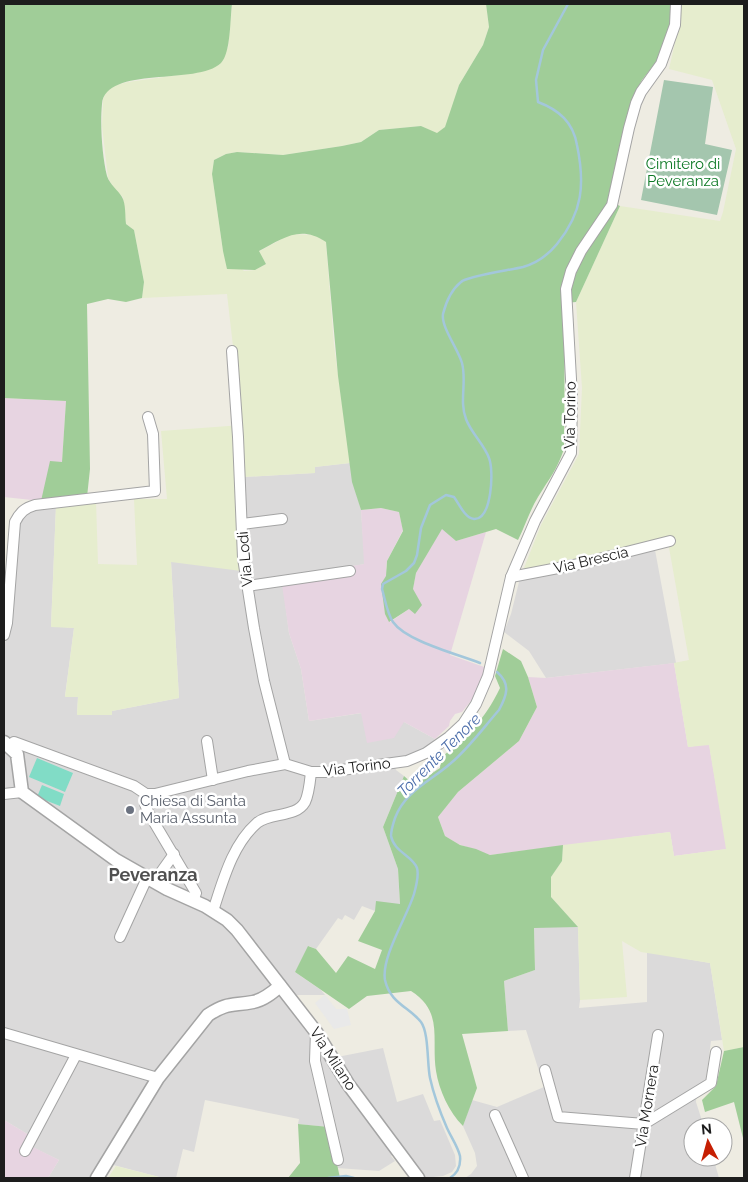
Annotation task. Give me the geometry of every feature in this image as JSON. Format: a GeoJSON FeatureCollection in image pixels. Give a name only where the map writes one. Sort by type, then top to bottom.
{"type":"FeatureCollection","features":[{"type":"Feature","properties":{"kind":"street","name":"Via Torino"},"geometry":{"type":"LineString","coordinates":[[285,764],[311,772],[327,772],[407,761],[431,750],[449,737],[463,724],[476,704],[488,676],[511,577],[535,521],[571,453],[572,397],[566,289],[571,271],[581,250],[612,205],[636,103],[641,92],[662,64],[675,25],[676,4]]}},
{"type":"Feature","properties":{"kind":"street","name":"Via Lodi"},"geometry":{"type":"LineString","coordinates":[[232,350],[243,558],[264,681],[285,764]]}},
{"type":"Feature","properties":{"kind":"street"},"geometry":{"type":"LineString","coordinates":[[4,635],[7,623],[15,522],[20,513],[26,508],[35,505],[155,491],[153,434],[148,417]]}},
{"type":"Feature","properties":{"kind":"street"},"geometry":{"type":"LineString","coordinates":[[242,524],[282,519]]}},
{"type":"Feature","properties":{"kind":"street","name":"Via Brescia"},"geometry":{"type":"LineString","coordinates":[[511,577],[579,564],[670,541]]}},
{"type":"Feature","properties":{"kind":"street"},"geometry":{"type":"LineString","coordinates":[[247,586],[350,571]]}},
{"type":"Feature","properties":{"kind":"street"},"geometry":{"type":"LineString","coordinates":[[207,741],[213,780]]}},
{"type":"Feature","properties":{"kind":"street"},"geometry":{"type":"LineString","coordinates":[[6,744],[14,742],[134,786],[146,794],[155,794],[285,764]]}},
{"type":"Feature","properties":{"kind":"street"},"geometry":{"type":"LineString","coordinates":[[4,794],[22,792],[17,754],[6,744]]}},
{"type":"Feature","properties":{"kind":"street"},"geometry":{"type":"LineString","coordinates":[[213,911],[225,875],[238,848],[258,822],[267,817],[289,812],[305,802],[311,772]]}},
{"type":"Feature","properties":{"kind":"street","name":"Via Milano"},"geometry":{"type":"LineString","coordinates":[[22,792],[116,860],[227,920],[246,940],[316,1032],[348,1084],[418,1178]]}},
{"type":"Feature","properties":{"kind":"street"},"geometry":{"type":"LineString","coordinates":[[146,794],[145,804],[148,812],[196,893],[193,901]]}},
{"type":"Feature","properties":{"kind":"street"},"geometry":{"type":"LineString","coordinates":[[120,937],[151,880],[174,854]]}},
{"type":"Feature","properties":{"kind":"street"},"geometry":{"type":"LineString","coordinates":[[97,1178],[158,1078],[208,1015],[231,1004],[255,1002],[271,994],[280,986]]}},
{"type":"Feature","properties":{"kind":"street"},"geometry":{"type":"LineString","coordinates":[[316,1032],[315,1061],[338,1160]]}},
{"type":"Feature","properties":{"kind":"street"},"geometry":{"type":"LineString","coordinates":[[4,1033],[158,1078]]}},
{"type":"Feature","properties":{"kind":"street","name":"Via Mornera"},"geometry":{"type":"LineString","coordinates":[[635,1178],[658,1035]]}},
{"type":"Feature","properties":{"kind":"street"},"geometry":{"type":"LineString","coordinates":[[545,1070],[558,1117],[644,1124],[711,1083],[716,1052]]}},
{"type":"Feature","properties":{"kind":"street"},"geometry":{"type":"LineString","coordinates":[[25,1151],[76,1055]]}},
{"type":"Feature","properties":{"kind":"street"},"geometry":{"type":"LineString","coordinates":[[495,1115],[523,1178]]}},
{"type":"Feature","properties":{"kind":"shaded area"},"geometry":{"type":"Polygon","coordinates":[[[4,398],[66,401],[62,463],[41,501],[4,497],[4,398]]]}},
{"type":"Feature","properties":{"kind":"shaded area"},"geometry":{"type":"Polygon","coordinates":[[[350,463],[361,510],[365,564],[282,578],[289,633],[301,669],[309,721],[362,713],[404,722],[435,739],[423,751],[405,758],[393,759],[396,770],[404,776],[383,827],[398,869],[400,905],[375,911],[362,906],[354,920],[345,915],[342,920],[338,918],[316,949],[309,946],[295,972],[321,990],[325,995],[299,995],[282,998],[327,1059],[383,1048],[397,1102],[423,1094],[434,1121],[440,1120],[455,1155],[456,1166],[452,1172],[443,1176],[423,1178],[401,1146],[391,1156],[395,1161],[379,1171],[337,1168],[328,1127],[298,1124],[299,1119],[205,1100],[194,1152],[183,1149],[176,1178],[163,1178],[102,1162],[90,1178],[48,1178],[59,1160],[24,1143],[29,1135],[4,1120],[4,647],[11,620],[20,517],[29,509],[56,506],[51,626],[74,628],[65,696],[78,697],[77,714],[112,715],[112,711],[179,698],[171,562],[244,527],[243,477],[314,473],[314,467],[350,463]]]}},
{"type":"Feature","properties":{"kind":"shaded area"},"geometry":{"type":"Polygon","coordinates":[[[381,508],[399,512],[403,530],[387,561],[386,567],[390,622],[409,609],[416,573],[442,528],[456,541],[486,532],[450,655],[487,668],[478,692],[462,712],[455,714],[449,726],[435,739],[404,722],[394,738],[367,743],[361,713],[309,721],[301,669],[289,633],[281,578],[364,564],[361,510],[381,508]]]}},
{"type":"Feature","properties":{"kind":"shaded area"},"geometry":{"type":"Polygon","coordinates":[[[655,550],[676,663],[546,678],[529,651],[504,632],[511,614],[520,578],[623,555],[655,550]]]}},
{"type":"Feature","properties":{"kind":"shaded area"},"geometry":{"type":"Polygon","coordinates":[[[674,663],[688,747],[709,744],[727,849],[674,856],[670,832],[490,855],[458,844],[445,836],[438,817],[458,792],[519,741],[537,707],[528,677],[546,678],[674,663]]]}},
{"type":"Feature","properties":{"kind":"shaded area"},"geometry":{"type":"Polygon","coordinates":[[[37,758],[73,773],[65,792],[29,777],[37,758]]]}},
{"type":"Feature","properties":{"kind":"shaded area"},"geometry":{"type":"Polygon","coordinates":[[[42,785],[64,794],[60,806],[37,797],[42,785]]]}},
{"type":"Feature","properties":{"kind":"shaded area"},"geometry":{"type":"Polygon","coordinates":[[[534,927],[578,927],[579,1008],[647,1002],[647,952],[710,963],[722,1040],[711,1041],[706,1079],[697,1087],[696,1102],[701,1117],[683,1117],[683,1167],[716,1167],[719,1178],[465,1178],[477,1166],[475,1153],[463,1126],[472,1100],[497,1107],[544,1087],[526,1030],[508,1031],[504,981],[535,970],[534,927]]]}},
{"type":"Feature","properties":{"kind":"shaded area"},"geometry":{"type":"Polygon","coordinates":[[[325,995],[336,1009],[347,1009],[351,1025],[334,1029],[315,1003],[325,995]]]}},
{"type":"Feature","properties":{"kind":"shaded area"},"geometry":{"type":"Polygon","coordinates":[[[4,1120],[29,1135],[25,1143],[59,1160],[48,1178],[4,1178],[4,1120]]]}},
{"type":"Feature","properties":{"kind":"green space"},"geometry":{"type":"Polygon","coordinates":[[[4,4],[232,4],[227,52],[221,63],[209,70],[193,74],[154,77],[119,84],[107,92],[102,104],[102,140],[107,176],[123,200],[126,224],[134,230],[144,282],[142,298],[126,302],[108,299],[87,304],[90,469],[87,497],[41,501],[50,461],[62,462],[66,401],[4,398],[4,4]]]}},
{"type":"Feature","properties":{"kind":"green space"},"geometry":{"type":"Polygon","coordinates":[[[232,4],[486,4],[489,27],[483,45],[459,85],[448,122],[437,134],[421,126],[379,130],[361,142],[342,146],[283,155],[237,152],[226,154],[214,160],[212,174],[223,251],[244,271],[255,270],[266,264],[258,252],[291,234],[316,235],[326,242],[334,345],[350,463],[315,467],[315,473],[243,477],[244,527],[249,572],[171,562],[179,698],[112,711],[112,715],[77,715],[78,697],[65,697],[74,628],[51,627],[56,506],[96,501],[98,564],[137,565],[134,499],[167,499],[161,431],[242,425],[227,294],[142,298],[144,282],[134,230],[126,224],[123,197],[115,190],[108,178],[102,126],[103,99],[106,92],[116,85],[178,75],[228,48],[232,4]]]}},
{"type":"Feature","properties":{"kind":"green space"},"geometry":{"type":"Polygon","coordinates":[[[486,4],[672,4],[671,22],[660,57],[642,80],[629,110],[608,200],[620,206],[576,302],[565,303],[564,449],[559,463],[535,502],[518,540],[496,529],[456,541],[442,529],[416,573],[413,589],[422,605],[415,614],[409,609],[389,622],[385,614],[381,584],[386,576],[387,561],[403,531],[399,512],[381,508],[361,510],[352,482],[338,376],[326,242],[308,234],[291,235],[259,251],[266,264],[255,270],[227,269],[212,174],[214,160],[226,154],[237,152],[283,155],[342,146],[361,142],[379,130],[421,126],[437,133],[445,127],[459,85],[483,45],[489,27],[486,4]]]}},
{"type":"Feature","properties":{"kind":"green space"},"geometry":{"type":"Polygon","coordinates":[[[680,4],[744,4],[744,1047],[724,1051],[710,963],[641,952],[622,941],[627,997],[580,1000],[578,927],[551,897],[551,877],[562,861],[563,845],[670,832],[674,856],[726,849],[709,745],[688,747],[674,663],[689,660],[668,542],[522,573],[541,525],[579,454],[582,388],[576,302],[620,206],[720,221],[723,212],[736,149],[712,80],[669,69],[679,25],[680,4]]]}},
{"type":"Feature","properties":{"kind":"green space","name":"Cimitero di Peveranza"},"geometry":{"type":"Polygon","coordinates":[[[664,80],[713,87],[705,144],[732,150],[717,215],[641,200],[664,80]]]}},
{"type":"Feature","properties":{"kind":"green space"},"geometry":{"type":"Polygon","coordinates":[[[503,649],[521,661],[537,707],[519,741],[458,792],[438,817],[445,836],[460,845],[490,855],[563,845],[562,861],[551,877],[551,897],[578,927],[534,928],[535,970],[504,981],[508,1031],[462,1034],[477,1088],[463,1126],[449,1107],[440,1086],[436,1071],[432,1017],[421,999],[411,991],[367,996],[349,1009],[295,972],[308,946],[316,949],[336,973],[348,956],[375,969],[382,950],[358,941],[375,911],[376,901],[400,904],[398,869],[383,827],[404,776],[414,785],[440,768],[441,758],[468,734],[482,718],[500,688],[495,676],[503,649]]]}},
{"type":"Feature","properties":{"kind":"green space"},"geometry":{"type":"Polygon","coordinates":[[[744,1047],[744,1142],[734,1102],[705,1112],[702,1100],[716,1086],[724,1051],[744,1047]]]}},
{"type":"Feature","properties":{"kind":"green space"},"geometry":{"type":"Polygon","coordinates":[[[298,1124],[329,1127],[340,1178],[288,1178],[300,1163],[298,1124]]]}},
{"type":"Feature","properties":{"kind":"green space"},"geometry":{"type":"Polygon","coordinates":[[[116,1166],[163,1178],[108,1178],[116,1166]]]}},
{"type":"Feature","properties":{"kind":"waterway","name":"Torrente Tenore"},"geometry":{"type":"LineString","coordinates":[[480,663],[420,641],[400,629],[393,622],[389,614],[382,589],[383,584],[406,571],[414,563],[421,528],[430,505],[446,495],[454,497],[465,513],[474,519],[480,517],[485,512],[488,503],[491,464],[487,453],[466,419],[463,405],[464,377],[462,363],[447,332],[443,314],[449,296],[461,282],[480,275],[523,267],[538,261],[546,255],[566,232],[577,209],[580,197],[581,172],[575,137],[568,123],[559,113],[538,102],[536,80],[543,50],[568,4]]}},
{"type":"Feature","properties":{"kind":"waterway","name":"Torrente Tenore"},"geometry":{"type":"LineString","coordinates":[[450,1178],[458,1169],[460,1156],[444,1122],[433,1091],[424,1027],[416,1017],[395,999],[387,988],[385,980],[387,960],[395,937],[411,903],[418,874],[415,864],[399,850],[391,834],[395,818],[405,801],[470,745],[499,710],[506,695],[506,685],[497,672]]}},
{"type":"Feature","properties":{"kind":"waterway","name":"Torrente Tenore"},"geometry":{"type":"LineString","coordinates":[[328,1178],[346,1176],[354,1178]]}},
{"type":"Feature","properties":{"kind":"place","name":"Chiesa di Santa Maria Assunta"},"geometry":{"type":"Point","coordinates":[130,810]}},
{"type":"Feature","properties":{"kind":"district","name":"Peveranza"},"geometry":{"type":"Point","coordinates":[153,874]}}]}
